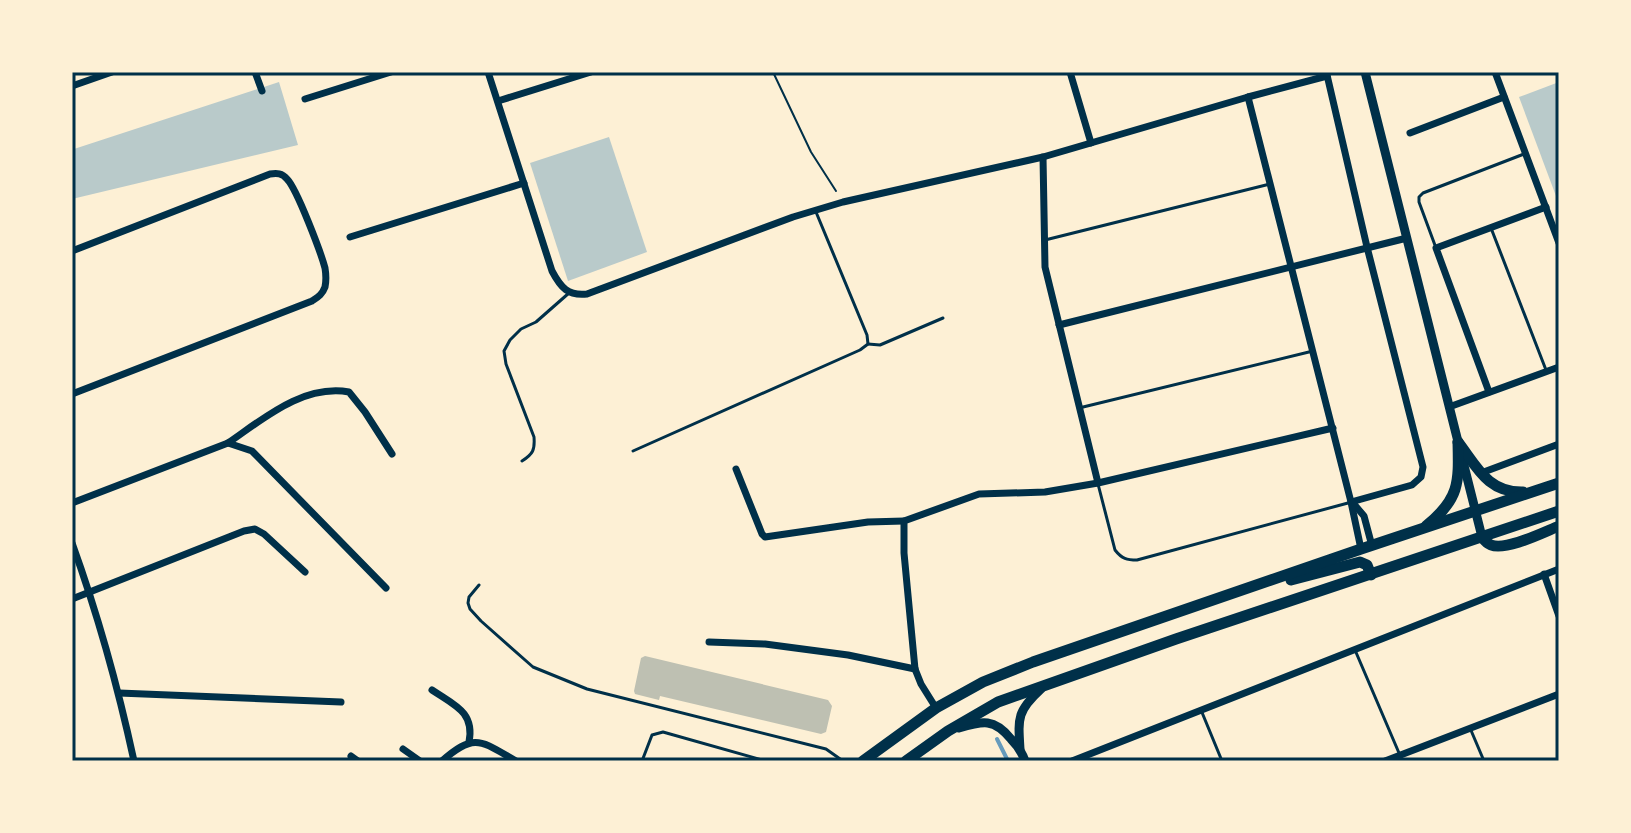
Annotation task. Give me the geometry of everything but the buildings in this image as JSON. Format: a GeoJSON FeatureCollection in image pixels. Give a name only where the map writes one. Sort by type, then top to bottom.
{"type":"FeatureCollection","features":[{"type":"Feature","properties":{"kind":"highway"},"geometry":{"type":"LineString","coordinates":[[1458,442],[1489,482],[1506,491],[1536,491]]}},
{"type":"Feature","properties":{"kind":"highway"},"geometry":{"type":"LineString","coordinates":[[1420,531],[1438,517],[1451,501],[1459,472],[1458,442]]}},
{"type":"Feature","properties":{"kind":"highway"},"geometry":{"type":"LineString","coordinates":[[863,761],[936,708],[983,682],[1033,662],[1559,483]]}},
{"type":"Feature","properties":{"kind":"highway"},"geometry":{"type":"LineString","coordinates":[[906,761],[948,731],[998,702],[1559,511]]}},
{"type":"Feature","properties":{"kind":"highway"},"geometry":{"type":"LineString","coordinates":[[1482,537],[1488,544],[1501,546],[1559,526]]}},
{"type":"Feature","properties":{"kind":"highway"},"geometry":{"type":"LineString","coordinates":[[1248,589],[1310,576],[1355,562],[1364,562],[1371,575]]}},
{"type":"Feature","properties":{"kind":"street"},"geometry":{"type":"LineString","coordinates":[[72,86],[112,72]]}},
{"type":"Feature","properties":{"kind":"street"},"geometry":{"type":"LineString","coordinates":[[255,72],[262,91]]}},
{"type":"Feature","properties":{"kind":"street"},"geometry":{"type":"LineString","coordinates":[[305,99],[391,72]]}},
{"type":"Feature","properties":{"kind":"street"},"geometry":{"type":"LineString","coordinates":[[488,72],[552,271],[569,293],[577,295],[843,202],[1043,157],[1327,74],[1423,473],[1412,485],[1351,502]]}},
{"type":"Feature","properties":{"kind":"street"},"geometry":{"type":"LineString","coordinates":[[498,101],[591,72]]}},
{"type":"Feature","properties":{"kind":"street"},"geometry":{"type":"LineString","coordinates":[[1070,72],[1091,143]]}},
{"type":"Feature","properties":{"kind":"street"},"geometry":{"type":"LineString","coordinates":[[1365,72],[1403,239],[1482,537]]}},
{"type":"Feature","properties":{"kind":"street"},"geometry":{"type":"LineString","coordinates":[[1495,72],[1559,243]]}},
{"type":"Feature","properties":{"kind":"street"},"geometry":{"type":"LineString","coordinates":[[1248,97],[1351,502],[1366,547]]}},
{"type":"Feature","properties":{"kind":"street"},"geometry":{"type":"LineString","coordinates":[[1410,133],[1504,97]]}},
{"type":"Feature","properties":{"kind":"street"},"geometry":{"type":"LineString","coordinates":[[1043,157],[1045,267],[1098,483]]}},
{"type":"Feature","properties":{"kind":"street"},"geometry":{"type":"LineString","coordinates":[[72,251],[277,173],[284,175],[293,188],[319,249],[326,277],[321,295],[312,301],[72,394]]}},
{"type":"Feature","properties":{"kind":"street"},"geometry":{"type":"LineString","coordinates":[[350,237],[524,183]]}},
{"type":"Feature","properties":{"kind":"street"},"geometry":{"type":"LineString","coordinates":[[1489,392],[1436,248],[1546,207]]}},
{"type":"Feature","properties":{"kind":"street"},"geometry":{"type":"LineString","coordinates":[[1059,325],[1403,239]]}},
{"type":"Feature","properties":{"kind":"street"},"geometry":{"type":"LineString","coordinates":[[1449,407],[1559,367]]}},
{"type":"Feature","properties":{"kind":"street"},"geometry":{"type":"LineString","coordinates":[[72,503],[228,443],[294,400],[336,390],[349,392],[392,454]]}},
{"type":"Feature","properties":{"kind":"street"},"geometry":{"type":"LineString","coordinates":[[736,469],[765,537],[868,522],[904,521],[979,494],[1045,492],[1098,483],[1333,428]]}},
{"type":"Feature","properties":{"kind":"street"},"geometry":{"type":"LineString","coordinates":[[228,443],[252,451],[386,588]]}},
{"type":"Feature","properties":{"kind":"street"},"geometry":{"type":"LineString","coordinates":[[1481,473],[1559,444]]}},
{"type":"Feature","properties":{"kind":"street"},"geometry":{"type":"LineString","coordinates":[[904,521],[915,669],[936,708]]}},
{"type":"Feature","properties":{"kind":"street"},"geometry":{"type":"LineString","coordinates":[[72,599],[255,529],[305,572]]}},
{"type":"Feature","properties":{"kind":"street"},"geometry":{"type":"LineString","coordinates":[[72,543],[90,592],[119,693],[134,761]]}},
{"type":"Feature","properties":{"kind":"street"},"geometry":{"type":"LineString","coordinates":[[1072,761],[1559,569]]}},
{"type":"Feature","properties":{"kind":"street"},"geometry":{"type":"LineString","coordinates":[[1544,574],[1559,616]]}},
{"type":"Feature","properties":{"kind":"street"},"geometry":{"type":"LineString","coordinates":[[709,642],[765,644],[821,651],[915,669]]}},
{"type":"Feature","properties":{"kind":"street"},"geometry":{"type":"LineString","coordinates":[[1025,761],[1020,749],[1018,722],[1021,711],[1046,684]]}},
{"type":"Feature","properties":{"kind":"street"},"geometry":{"type":"LineString","coordinates":[[432,690],[465,713],[470,723],[469,742]]}},
{"type":"Feature","properties":{"kind":"street"},"geometry":{"type":"LineString","coordinates":[[119,693],[341,702]]}},
{"type":"Feature","properties":{"kind":"street"},"geometry":{"type":"LineString","coordinates":[[1385,761],[1559,694]]}},
{"type":"Feature","properties":{"kind":"street"},"geometry":{"type":"LineString","coordinates":[[948,731],[989,722],[1000,726],[1020,749]]}},
{"type":"Feature","properties":{"kind":"street"},"geometry":{"type":"LineString","coordinates":[[442,761],[469,742],[484,743],[516,761]]}},
{"type":"Feature","properties":{"kind":"street"},"geometry":{"type":"LineString","coordinates":[[403,749],[420,761]]}},
{"type":"Feature","properties":{"kind":"lane"},"geometry":{"type":"LineString","coordinates":[[1436,248],[1419,197],[1526,153]]}},
{"type":"Feature","properties":{"kind":"lane"},"geometry":{"type":"LineString","coordinates":[[1044,240],[1270,184]]}},
{"type":"Feature","properties":{"kind":"lane"},"geometry":{"type":"LineString","coordinates":[[816,210],[868,344]]}},
{"type":"Feature","properties":{"kind":"lane"},"geometry":{"type":"LineString","coordinates":[[1491,228],[1547,371]]}},
{"type":"Feature","properties":{"kind":"lane"},"geometry":{"type":"LineString","coordinates":[[522,461],[532,455],[534,437],[504,351],[521,329],[536,322],[569,293]]}},
{"type":"Feature","properties":{"kind":"lane"},"geometry":{"type":"LineString","coordinates":[[633,451],[868,344],[880,345],[943,318]]}},
{"type":"Feature","properties":{"kind":"lane"},"geometry":{"type":"LineString","coordinates":[[1079,408],[1313,351]]}},
{"type":"Feature","properties":{"kind":"lane"},"geometry":{"type":"LineString","coordinates":[[1098,483],[1115,550],[1128,560],[1351,502]]}},
{"type":"Feature","properties":{"kind":"lane"},"geometry":{"type":"LineString","coordinates":[[479,585],[469,597],[470,609],[533,667],[587,689],[826,749],[843,761]]}},
{"type":"Feature","properties":{"kind":"lane"},"geometry":{"type":"LineString","coordinates":[[1355,650],[1400,755]]}},
{"type":"Feature","properties":{"kind":"lane"},"geometry":{"type":"LineString","coordinates":[[1201,710],[1222,761]]}},
{"type":"Feature","properties":{"kind":"lane"},"geometry":{"type":"LineString","coordinates":[[1470,728],[1484,761]]}},
{"type":"Feature","properties":{"kind":"lane"},"geometry":{"type":"LineString","coordinates":[[642,761],[652,735],[663,732],[766,761]]}},
{"type":"Feature","properties":{"kind":"path"},"geometry":{"type":"LineString","coordinates":[[773,72],[811,152],[843,202]]}},
{"type":"Feature","properties":{"kind":"shaded area"},"geometry":{"type":"Polygon","coordinates":[[[279,82],[298,145],[72,199],[72,146],[74,149],[279,82]]]}},
{"type":"Feature","properties":{"kind":"shaded area"},"geometry":{"type":"Polygon","coordinates":[[[1559,82],[1559,204],[1519,97],[1559,82]]]}},
{"type":"Feature","properties":{"kind":"shaded area"},"geometry":{"type":"Polygon","coordinates":[[[609,137],[647,252],[568,281],[530,163],[609,137]]]}},
{"type":"Feature","properties":{"kind":"waterway"},"geometry":{"type":"LineString","coordinates":[[997,739],[1008,761]]}}]}
